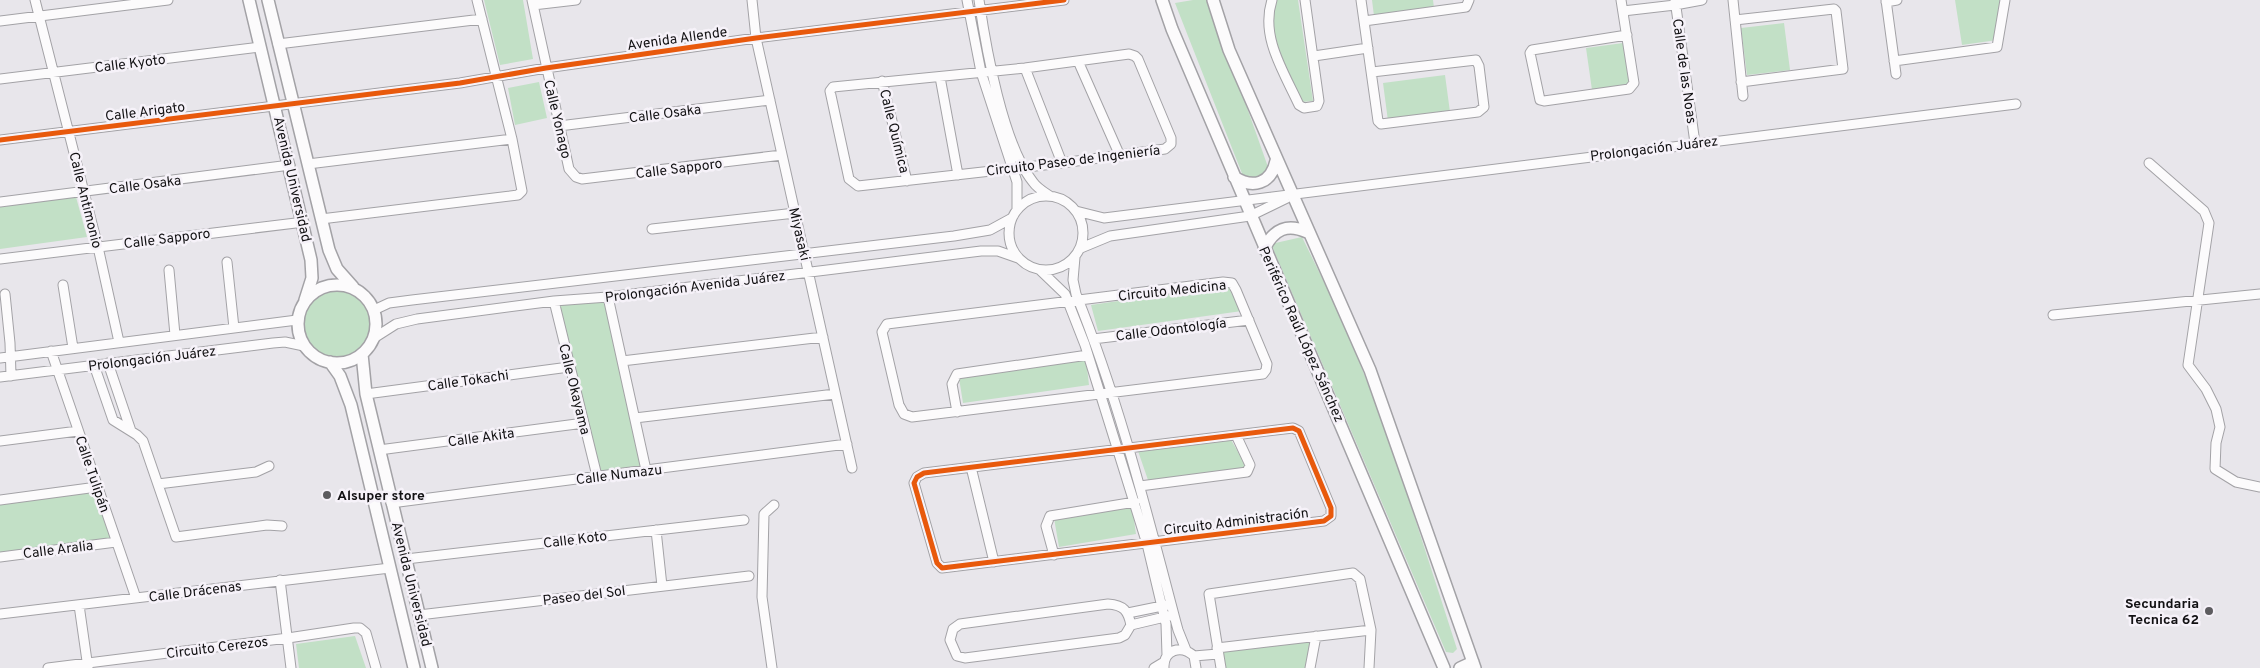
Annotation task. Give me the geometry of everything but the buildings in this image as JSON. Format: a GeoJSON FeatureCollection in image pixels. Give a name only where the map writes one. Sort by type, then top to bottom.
{"type":"FeatureCollection","features":[{"type":"Feature","properties":{"kind":"main road","name":"Avenida Universidad"},"geometry":{"type":"LineString","coordinates":[[248,0],[304,222],[313,268],[305,300]]}},
{"type":"Feature","properties":{"kind":"main road","name":"Avenida Universidad"},"geometry":{"type":"LineString","coordinates":[[268,0],[332,261],[353,287]]}},
{"type":"Feature","properties":{"kind":"main road","name":"Periférico Raúl López Sánchez"},"geometry":{"type":"LineString","coordinates":[[1162,0],[1172,29],[1250,216],[1444,668]]}},
{"type":"Feature","properties":{"kind":"main road"},"geometry":{"type":"LineString","coordinates":[[1213,0],[1229,50],[1276,161],[1370,370],[1474,665],[1460,668]]}},
{"type":"Feature","properties":{"kind":"main road"},"geometry":{"type":"LineString","coordinates":[[1234,176],[1247,184],[1261,183],[1272,174],[1276,161]]}},
{"type":"Feature","properties":{"kind":"main road"},"geometry":{"type":"LineString","coordinates":[[1264,249],[1274,233],[1282,228],[1290,227],[1308,232]]}},
{"type":"Feature","properties":{"kind":"main road"},"geometry":{"type":"LineString","coordinates":[[338,285],[353,287],[366,296],[374,310],[377,324],[374,338],[362,354],[347,362],[330,362],[316,357],[304,346],[298,329],[297,320],[305,300],[317,291],[328,287],[338,285]]}},
{"type":"Feature","properties":{"kind":"main road","name":"Avenida Universidad"},"geometry":{"type":"LineString","coordinates":[[362,354],[366,394],[432,668]]}},
{"type":"Feature","properties":{"kind":"main road","name":"Avenida Universidad"},"geometry":{"type":"LineString","coordinates":[[330,362],[340,376],[351,405],[414,668]]}},
{"type":"Feature","properties":{"kind":"street","name":"Calle Antimonio"},"geometry":{"type":"LineString","coordinates":[[35,0],[98,247],[119,342]]}},
{"type":"Feature","properties":{"kind":"street"},"geometry":{"type":"LineString","coordinates":[[0,21],[168,0]]}},
{"type":"Feature","properties":{"kind":"street"},"geometry":{"type":"LineString","coordinates":[[321,219],[518,195],[522,191],[512,139],[477,0]]}},
{"type":"Feature","properties":{"kind":"street"},"geometry":{"type":"LineString","coordinates":[[533,3],[576,0]]}},
{"type":"Feature","properties":{"kind":"street","name":"Miyasaki"},"geometry":{"type":"LineString","coordinates":[[752,0],[756,38],[852,468]]}},
{"type":"Feature","properties":{"kind":"street"},"geometry":{"type":"LineString","coordinates":[[967,0],[981,72],[995,120],[1018,168],[1050,196],[1062,200],[1076,211],[1104,218],[1244,200]]}},
{"type":"Feature","properties":{"kind":"street"},"geometry":{"type":"LineString","coordinates":[[979,0],[992,71],[1014,146],[1018,168],[1018,192],[1009,233],[1010,242],[1018,258],[1040,270],[1074,301],[1093,339],[1112,392],[1140,486],[1151,543],[1170,616],[1196,668]]}},
{"type":"Feature","properties":{"kind":"street","name":"Avenida Allende"},"geometry":{"type":"LineString","coordinates":[[293,104],[460,83],[546,68],[756,38],[1064,0]]}},
{"type":"Feature","properties":{"kind":"street"},"geometry":{"type":"LineString","coordinates":[[1272,0],[1269,11],[1269,33],[1275,51],[1301,107],[1318,104],[1314,56],[1305,0]]}},
{"type":"Feature","properties":{"kind":"street"},"geometry":{"type":"LineString","coordinates":[[1361,0],[1378,121],[1381,124],[1478,112],[1484,107],[1479,66],[1476,60],[1372,72]]}},
{"type":"Feature","properties":{"kind":"street"},"geometry":{"type":"LineString","coordinates":[[1364,21],[1466,7],[1469,0]]}},
{"type":"Feature","properties":{"kind":"street"},"geometry":{"type":"LineString","coordinates":[[1622,0],[1634,83],[1632,87],[1629,89],[1540,100],[1530,53],[1536,48],[1626,35]]}},
{"type":"Feature","properties":{"kind":"street"},"geometry":{"type":"LineString","coordinates":[[1623,11],[1702,0]]}},
{"type":"Feature","properties":{"kind":"street"},"geometry":{"type":"LineString","coordinates":[[1732,0],[1743,96]]}},
{"type":"Feature","properties":{"kind":"street"},"geometry":{"type":"LineString","coordinates":[[1896,74],[1886,1],[1897,0]]}},
{"type":"Feature","properties":{"kind":"street"},"geometry":{"type":"LineString","coordinates":[[1894,61],[1997,47],[2005,0]]}},
{"type":"Feature","properties":{"kind":"street","name":"Calle Yonago"},"geometry":{"type":"LineString","coordinates":[[533,3],[569,170],[576,177]]}},
{"type":"Feature","properties":{"kind":"street","name":"Calle de las Noas"},"geometry":{"type":"LineString","coordinates":[[1675,3],[1695,143]]}},
{"type":"Feature","properties":{"kind":"street"},"geometry":{"type":"LineString","coordinates":[[1735,20],[1834,9],[1836,12],[1843,69],[1742,82]]}},
{"type":"Feature","properties":{"kind":"street"},"geometry":{"type":"LineString","coordinates":[[278,44],[482,19]]}},
{"type":"Feature","properties":{"kind":"street","name":"Calle Kyoto"},"geometry":{"type":"LineString","coordinates":[[0,78],[260,47]]}},
{"type":"Feature","properties":{"kind":"street"},"geometry":{"type":"LineString","coordinates":[[1314,56],[1368,48]]}},
{"type":"Feature","properties":{"kind":"street","name":"Circuito Paseo de Ingeniería"},"geometry":{"type":"LineString","coordinates":[[1130,54],[1138,59],[1172,141],[1165,149],[1062,163],[858,186],[849,179],[830,90],[833,87],[992,71],[1130,54]]}},
{"type":"Feature","properties":{"kind":"street"},"geometry":{"type":"LineString","coordinates":[[1078,61],[1120,156]]}},
{"type":"Feature","properties":{"kind":"street"},"geometry":{"type":"LineString","coordinates":[[1025,68],[1062,163]]}},
{"type":"Feature","properties":{"kind":"street"},"geometry":{"type":"LineString","coordinates":[[940,76],[958,175]]}},
{"type":"Feature","properties":{"kind":"street","name":"Calle Química"},"geometry":{"type":"LineString","coordinates":[[882,81],[908,181]]}},
{"type":"Feature","properties":{"kind":"street","name":"Calle Osaka"},"geometry":{"type":"LineString","coordinates":[[559,126],[770,100]]}},
{"type":"Feature","properties":{"kind":"street","name":"Calle Arigato"},"geometry":{"type":"LineString","coordinates":[[0,140],[293,104]]}},
{"type":"Feature","properties":{"kind":"street","name":"Prolongación Juárez"},"geometry":{"type":"LineString","coordinates":[[1244,200],[1292,196],[1695,143],[2016,104]]}},
{"type":"Feature","properties":{"kind":"street"},"geometry":{"type":"LineString","coordinates":[[308,164],[512,139]]}},
{"type":"Feature","properties":{"kind":"street","name":"Calle Sapporo"},"geometry":{"type":"LineString","coordinates":[[576,177],[582,179],[782,155]]}},
{"type":"Feature","properties":{"kind":"street"},"geometry":{"type":"LineString","coordinates":[[2149,163],[2204,211],[2209,223],[2188,365],[2206,389],[2216,409],[2220,427],[2216,443],[2215,470],[2236,482],[2260,487]]}},
{"type":"Feature","properties":{"kind":"street","name":"Calle Osaka"},"geometry":{"type":"LineString","coordinates":[[0,202],[290,166]]}},
{"type":"Feature","properties":{"kind":"street"},"geometry":{"type":"LineString","coordinates":[[1014,214],[1035,198],[1050,196]]}},
{"type":"Feature","properties":{"kind":"street"},"geometry":{"type":"LineString","coordinates":[[1081,248],[1110,236],[1250,216],[1292,196]]}},
{"type":"Feature","properties":{"kind":"street"},"geometry":{"type":"LineString","coordinates":[[1040,270],[1059,268],[1074,257],[1081,248],[1084,229],[1076,211]]}},
{"type":"Feature","properties":{"kind":"street"},"geometry":{"type":"LineString","coordinates":[[652,229],[795,213]]}},
{"type":"Feature","properties":{"kind":"street","name":"Prolongación Avenida Juárez"},"geometry":{"type":"LineString","coordinates":[[374,310],[389,303],[982,232],[1014,214]]}},
{"type":"Feature","properties":{"kind":"street","name":"Calle Sapporo"},"geometry":{"type":"LineString","coordinates":[[0,259],[304,222]]}},
{"type":"Feature","properties":{"kind":"street","name":"Prolongación Avenida Juárez"},"geometry":{"type":"LineString","coordinates":[[374,338],[396,324],[417,319],[554,301],[608,297],[981,251],[998,251],[1018,258]]}},
{"type":"Feature","properties":{"kind":"street"},"geometry":{"type":"LineString","coordinates":[[1074,257],[1074,301],[1088,355],[1135,502],[1151,543]]}},
{"type":"Feature","properties":{"kind":"street"},"geometry":{"type":"LineString","coordinates":[[227,262],[234,328]]}},
{"type":"Feature","properties":{"kind":"street"},"geometry":{"type":"LineString","coordinates":[[169,270],[175,335]]}},
{"type":"Feature","properties":{"kind":"street","name":"Circuito Medicina"},"geometry":{"type":"LineString","coordinates":[[1229,282],[1236,290],[1249,320],[1267,364],[1263,374],[912,417],[901,411],[882,332],[884,325],[1229,282]]}},
{"type":"Feature","properties":{"kind":"street"},"geometry":{"type":"LineString","coordinates":[[63,285],[73,348]]}},
{"type":"Feature","properties":{"kind":"street"},"geometry":{"type":"LineString","coordinates":[[5,294],[11,376]]}},
{"type":"Feature","properties":{"kind":"street"},"geometry":{"type":"LineString","coordinates":[[2054,315],[2260,294]]}},
{"type":"Feature","properties":{"kind":"street"},"geometry":{"type":"LineString","coordinates":[[608,297],[646,470]]}},
{"type":"Feature","properties":{"kind":"street","name":"Calle Okayama"},"geometry":{"type":"LineString","coordinates":[[554,301],[597,476]]}},
{"type":"Feature","properties":{"kind":"street","name":"Prolongación Juárez"},"geometry":{"type":"LineString","coordinates":[[0,358],[297,320]]}},
{"type":"Feature","properties":{"kind":"street","name":"Calle Odontología"},"geometry":{"type":"LineString","coordinates":[[1093,339],[1249,320]]}},
{"type":"Feature","properties":{"kind":"street"},"geometry":{"type":"LineString","coordinates":[[622,361],[823,337]]}},
{"type":"Feature","properties":{"kind":"street","name":"Prolongación Juárez"},"geometry":{"type":"LineString","coordinates":[[0,377],[273,343],[285,342],[304,346]]}},
{"type":"Feature","properties":{"kind":"street","name":"Calle Tulipán"},"geometry":{"type":"LineString","coordinates":[[51,351],[136,598]]}},
{"type":"Feature","properties":{"kind":"street"},"geometry":{"type":"LineString","coordinates":[[957,412],[952,384],[957,374],[1088,355]]}},
{"type":"Feature","properties":{"kind":"street"},"geometry":{"type":"LineString","coordinates":[[108,363],[131,431]]}},
{"type":"Feature","properties":{"kind":"street"},"geometry":{"type":"LineString","coordinates":[[94,365],[113,420],[143,440],[176,537],[267,524],[282,526]]}},
{"type":"Feature","properties":{"kind":"street","name":"Calle Tokachi"},"geometry":{"type":"LineString","coordinates":[[366,394],[569,367]]}},
{"type":"Feature","properties":{"kind":"street"},"geometry":{"type":"LineString","coordinates":[[635,418],[836,394]]}},
{"type":"Feature","properties":{"kind":"street","name":"Calle Akita"},"geometry":{"type":"LineString","coordinates":[[379,450],[584,423]]}},
{"type":"Feature","properties":{"kind":"street","name":"Circuito Administración"},"geometry":{"type":"LineString","coordinates":[[1289,428],[1299,431],[1332,508],[1330,516],[1324,521],[946,568],[939,566],[914,483],[924,473],[1129,448],[1289,428]]}},
{"type":"Feature","properties":{"kind":"street"},"geometry":{"type":"LineString","coordinates":[[0,441],[78,431]]}},
{"type":"Feature","properties":{"kind":"street"},"geometry":{"type":"LineString","coordinates":[[1140,486],[1247,472],[1250,465],[1236,434]]}},
{"type":"Feature","properties":{"kind":"street","name":"Calle Numazu"},"geometry":{"type":"LineString","coordinates":[[391,503],[847,444]]}},
{"type":"Feature","properties":{"kind":"street"},"geometry":{"type":"LineString","coordinates":[[158,484],[256,472],[269,466]]}},
{"type":"Feature","properties":{"kind":"street"},"geometry":{"type":"LineString","coordinates":[[971,467],[994,562]]}},
{"type":"Feature","properties":{"kind":"street"},"geometry":{"type":"LineString","coordinates":[[0,500],[97,487]]}},
{"type":"Feature","properties":{"kind":"street"},"geometry":{"type":"LineString","coordinates":[[1054,555],[1046,526],[1050,516],[1135,502]]}},
{"type":"Feature","properties":{"kind":"street"},"geometry":{"type":"LineString","coordinates":[[772,668],[761,578],[764,514],[774,505]]}},
{"type":"Feature","properties":{"kind":"street","name":"Calle Koto"},"geometry":{"type":"LineString","coordinates":[[406,559],[744,520]]}},
{"type":"Feature","properties":{"kind":"street"},"geometry":{"type":"LineString","coordinates":[[656,530],[662,586]]}},
{"type":"Feature","properties":{"kind":"street","name":"Calle Aralia"},"geometry":{"type":"LineString","coordinates":[[0,557],[116,542]]}},
{"type":"Feature","properties":{"kind":"street","name":"Calle Drácenas"},"geometry":{"type":"LineString","coordinates":[[0,614],[390,568]]}},
{"type":"Feature","properties":{"kind":"street"},"geometry":{"type":"LineString","coordinates":[[1221,668],[1209,594],[1353,574],[1360,579],[1371,630],[1369,668]]}},
{"type":"Feature","properties":{"kind":"street","name":"Paseo del Sol"},"geometry":{"type":"LineString","coordinates":[[419,615],[749,576]]}},
{"type":"Feature","properties":{"kind":"street","name":"Circuito Cerezos"},"geometry":{"type":"LineString","coordinates":[[280,580],[291,668]]}},
{"type":"Feature","properties":{"kind":"street"},"geometry":{"type":"LineString","coordinates":[[1108,604],[1122,607],[1128,613],[1131,625],[1125,635],[1112,640],[960,658],[954,651],[950,640],[953,628],[966,623],[1108,604]]}},
{"type":"Feature","properties":{"kind":"street"},"geometry":{"type":"LineString","coordinates":[[79,605],[88,665]]}},
{"type":"Feature","properties":{"kind":"street"},"geometry":{"type":"LineString","coordinates":[[1128,613],[1167,605]]}},
{"type":"Feature","properties":{"kind":"street"},"geometry":{"type":"LineString","coordinates":[[1131,625],[1170,616]]}},
{"type":"Feature","properties":{"kind":"street"},"geometry":{"type":"LineString","coordinates":[[1165,662],[1170,616]]}},
{"type":"Feature","properties":{"kind":"street","name":"Circuito Cerezos"},"geometry":{"type":"LineString","coordinates":[[48,668],[88,665],[360,628],[366,633],[376,668]]}},
{"type":"Feature","properties":{"kind":"street"},"geometry":{"type":"LineString","coordinates":[[1154,668],[1165,662],[1179,649],[1190,653],[1218,651],[1316,636],[1371,630]]}},
{"type":"Feature","properties":{"kind":"street"},"geometry":{"type":"LineString","coordinates":[[1310,668],[1316,636]]}},
{"type":"Feature","properties":{"kind":"green space"},"geometry":{"type":"Polygon","coordinates":[[[484,0],[523,0],[533,59],[500,65],[484,0]]]}},
{"type":"Feature","properties":{"kind":"green space"},"geometry":{"type":"Polygon","coordinates":[[[1209,0],[1268,167],[1267,172],[1254,180],[1243,176],[1175,3],[1209,0]]]}},
{"type":"Feature","properties":{"kind":"green space"},"geometry":{"type":"Polygon","coordinates":[[[1277,0],[1298,0],[1313,101],[1302,102],[1280,52],[1273,25],[1277,0]]]}},
{"type":"Feature","properties":{"kind":"green space"},"geometry":{"type":"Polygon","coordinates":[[[1372,0],[1433,0],[1434,8],[1374,16],[1372,0]]]}},
{"type":"Feature","properties":{"kind":"green space"},"geometry":{"type":"Polygon","coordinates":[[[1955,0],[2001,0],[1997,40],[1962,45],[1955,0]]]}},
{"type":"Feature","properties":{"kind":"green space"},"geometry":{"type":"Polygon","coordinates":[[[1784,23],[1790,70],[1747,75],[1741,28],[1784,23]]]}},
{"type":"Feature","properties":{"kind":"green space"},"geometry":{"type":"Polygon","coordinates":[[[1623,43],[1629,84],[1592,90],[1586,48],[1623,43]]]}},
{"type":"Feature","properties":{"kind":"green space"},"geometry":{"type":"Polygon","coordinates":[[[1445,75],[1450,112],[1388,121],[1383,83],[1445,75]]]}},
{"type":"Feature","properties":{"kind":"green space"},"geometry":{"type":"Polygon","coordinates":[[[539,82],[547,118],[515,125],[508,88],[539,82]]]}},
{"type":"Feature","properties":{"kind":"green space"},"geometry":{"type":"Polygon","coordinates":[[[76,197],[87,237],[0,249],[0,207],[76,197]]]}},
{"type":"Feature","properties":{"kind":"green space"},"geometry":{"type":"Polygon","coordinates":[[[1302,237],[1345,325],[1390,441],[1457,649],[1453,653],[1446,652],[1271,244],[1302,237]]]}},
{"type":"Feature","properties":{"kind":"green space"},"geometry":{"type":"Polygon","coordinates":[[[1227,285],[1242,311],[1098,331],[1091,305],[1227,285]]]}},
{"type":"Feature","properties":{"kind":"green space"},"geometry":{"type":"Polygon","coordinates":[[[337,289],[350,292],[362,299],[369,311],[372,324],[369,337],[362,349],[350,356],[337,359],[324,356],[312,349],[305,337],[302,324],[305,311],[312,299],[324,292],[337,289]]]}},
{"type":"Feature","properties":{"kind":"green space"},"geometry":{"type":"Polygon","coordinates":[[[606,302],[641,468],[598,474],[557,304],[606,302]]]}},
{"type":"Feature","properties":{"kind":"green space"},"geometry":{"type":"Polygon","coordinates":[[[1086,359],[1089,385],[963,403],[959,378],[1086,359]]]}},
{"type":"Feature","properties":{"kind":"green space"},"geometry":{"type":"Polygon","coordinates":[[[1230,438],[1246,466],[1243,468],[1148,480],[1138,451],[1230,438]]]}},
{"type":"Feature","properties":{"kind":"green space"},"geometry":{"type":"Polygon","coordinates":[[[96,492],[113,539],[0,554],[0,503],[96,492]]]}},
{"type":"Feature","properties":{"kind":"green space"},"geometry":{"type":"Polygon","coordinates":[[[1132,506],[1136,534],[1059,547],[1054,518],[1132,506]]]}},
{"type":"Feature","properties":{"kind":"green space"},"geometry":{"type":"Polygon","coordinates":[[[355,636],[366,668],[299,668],[296,644],[355,636]]]}},
{"type":"Feature","properties":{"kind":"green space"},"geometry":{"type":"Polygon","coordinates":[[[1311,640],[1305,668],[1224,668],[1221,651],[1311,640]]]}},
{"type":"Feature","properties":{"kind":"cycle path"},"geometry":{"type":"LineString","coordinates":[[0,140],[460,83],[546,68],[756,38],[1064,0]]}},
{"type":"Feature","properties":{"kind":"cycle path"},"geometry":{"type":"LineString","coordinates":[[1293,428],[1299,431],[1331,508],[1331,516],[1324,521],[942,568],[937,563],[914,483],[917,477],[924,473],[1293,428]]}},
{"type":"Feature","properties":{"kind":"place","name":"Alsuper store"},"geometry":{"type":"Point","coordinates":[327,495]}},
{"type":"Feature","properties":{"kind":"place","name":"Secundaria Tecnica 62"},"geometry":{"type":"Point","coordinates":[2209,611]}}]}
